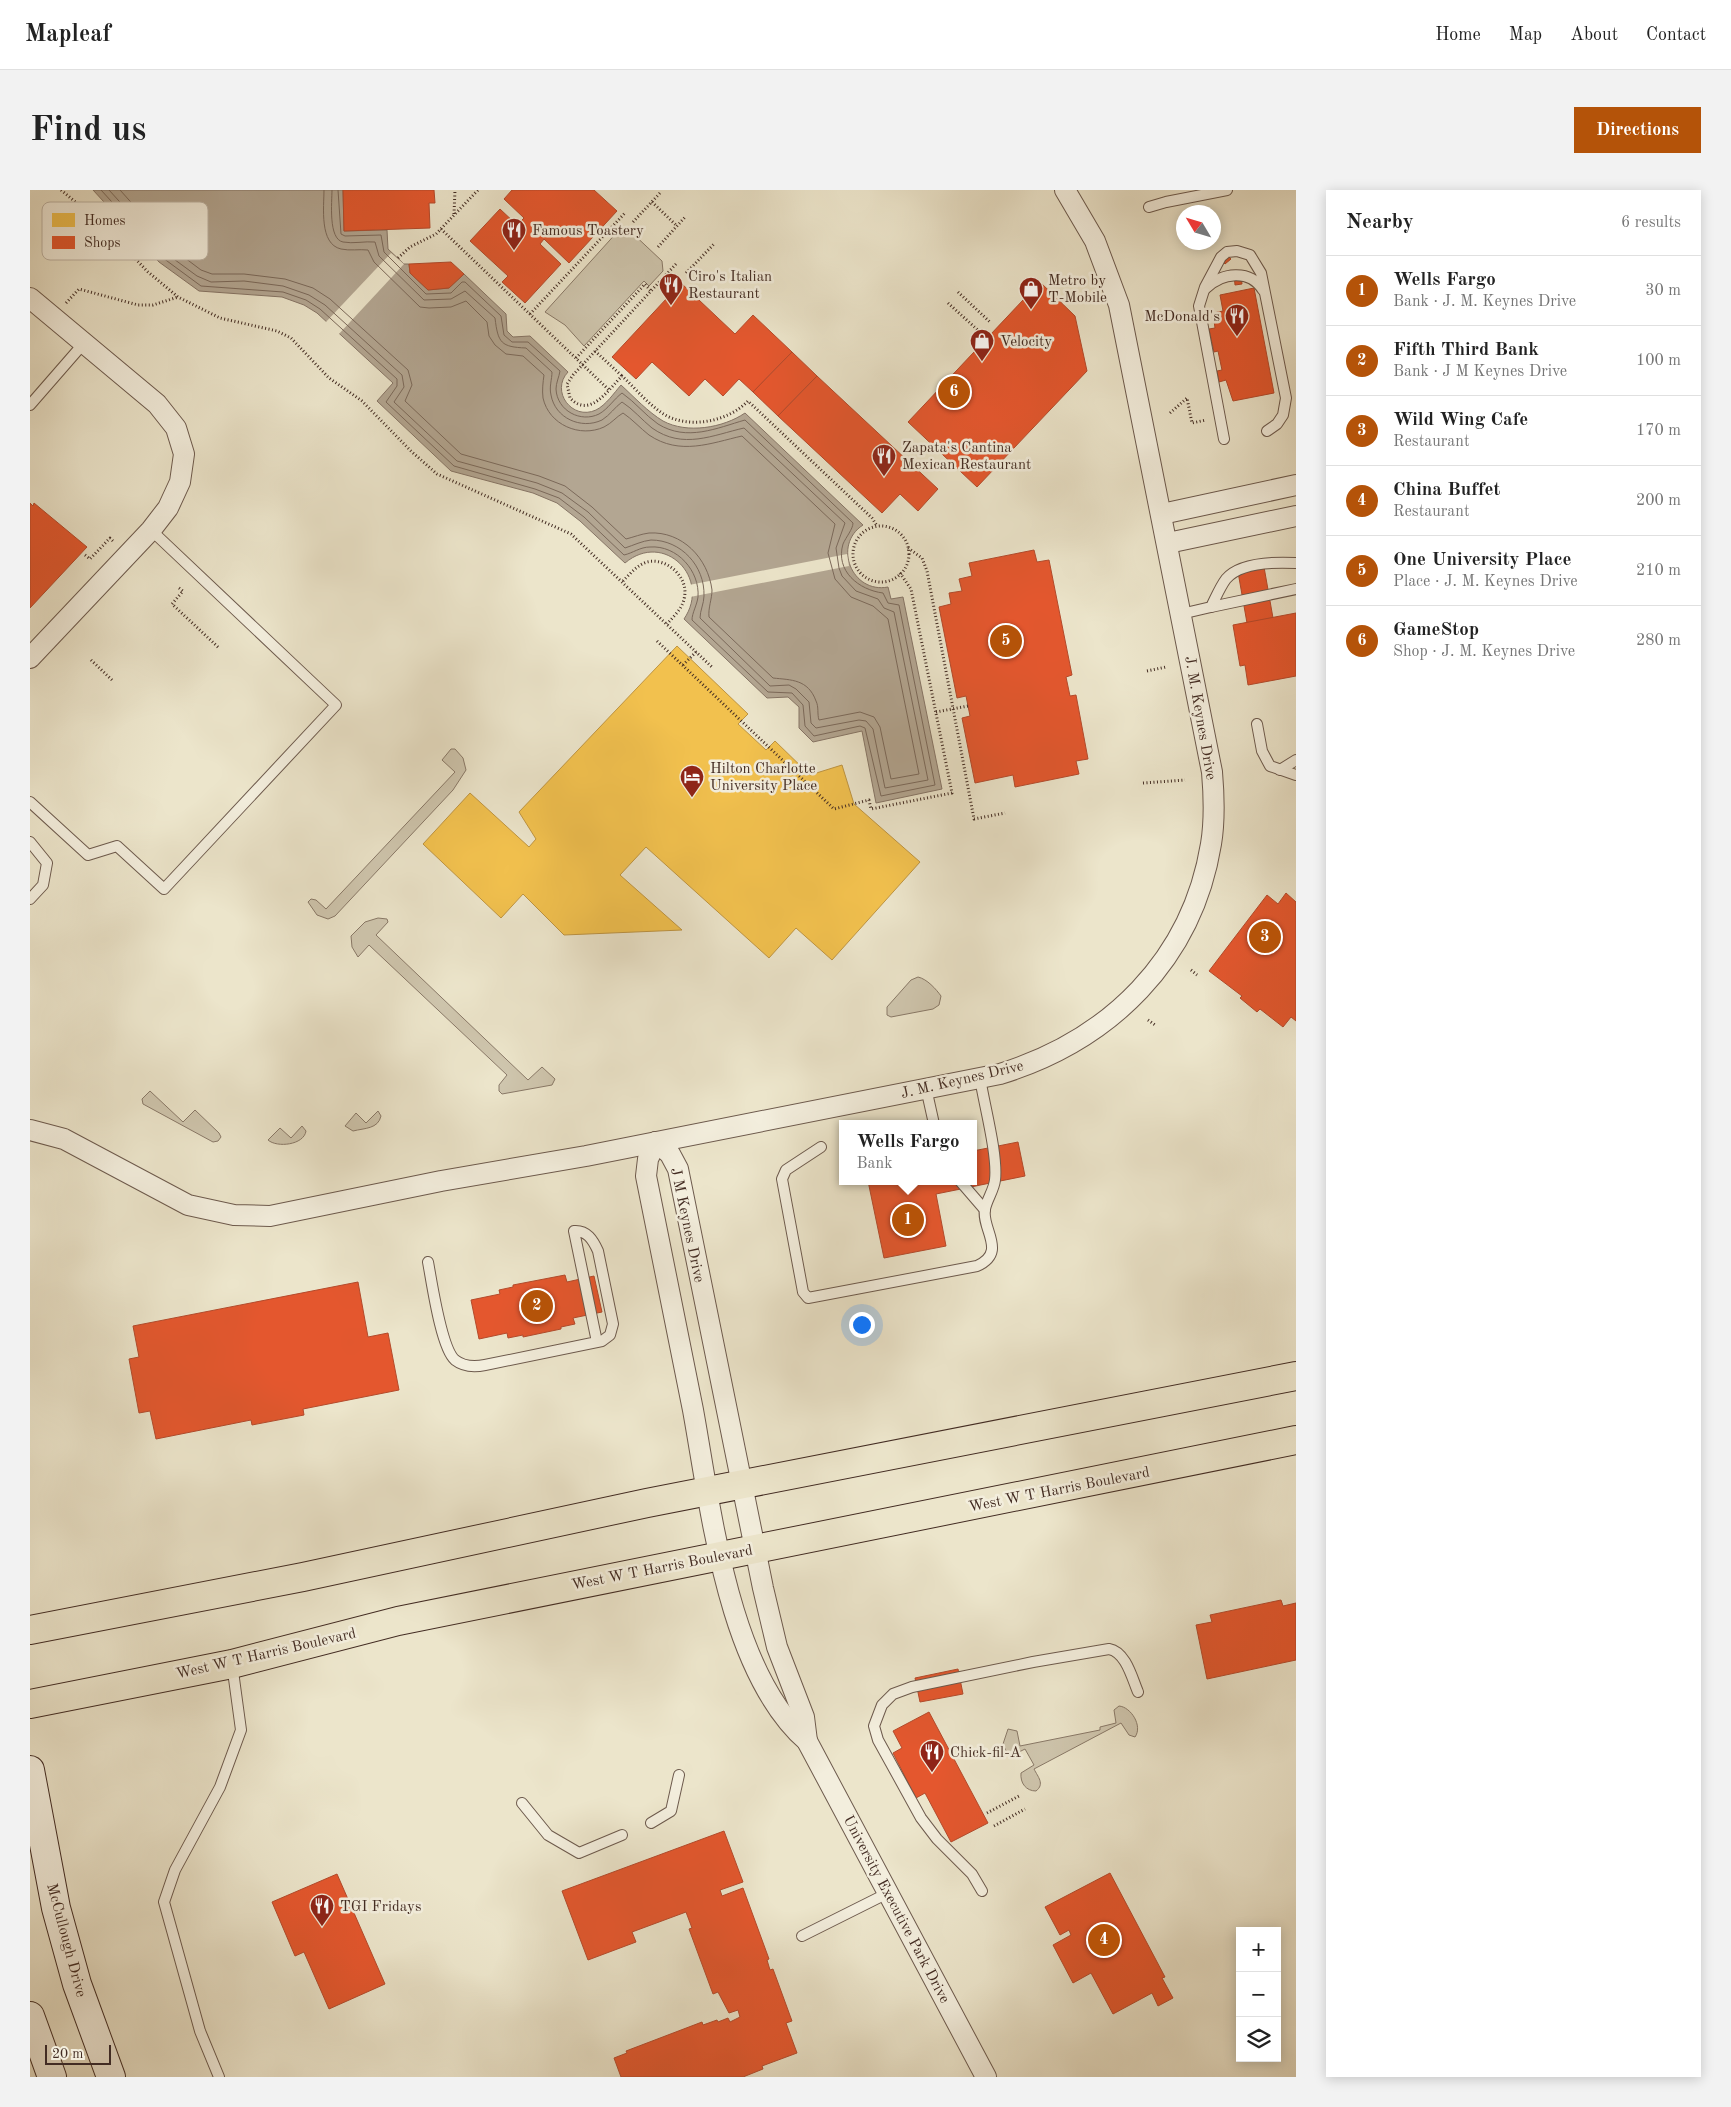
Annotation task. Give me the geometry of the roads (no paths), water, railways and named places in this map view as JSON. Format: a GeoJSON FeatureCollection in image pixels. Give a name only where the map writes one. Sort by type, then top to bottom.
{"type":"FeatureCollection","features":[{"type":"Feature","properties":{"kind":"main road"},"geometry":{"type":"LineString","coordinates":[[30,1630],[303,1577],[647,1503],[1296,1376]]}},
{"type":"Feature","properties":{"kind":"main road","name":"West W T Harris Boulevard"},"geometry":{"type":"LineString","coordinates":[[30,1704],[232,1664],[398,1621],[1296,1440]]}},
{"type":"Feature","properties":{"kind":"street","name":"J. M. Keynes Drive"},"geometry":{"type":"LineString","coordinates":[[30,1130],[64,1139],[188,1205],[216,1212],[258,1217],[656,1142],[1000,1074],[1069,1046],[1101,1025],[1123,1007],[1146,983],[1168,952],[1186,923],[1202,881],[1211,842],[1213,797],[1210,754],[1120,305],[1095,242],[1065,190]]}},
{"type":"Feature","properties":{"kind":"street"},"geometry":{"type":"LineString","coordinates":[[30,298],[157,404],[176,428],[184,454],[180,482],[168,508],[151,530],[30,658]]}},
{"type":"Feature","properties":{"kind":"street"},"geometry":{"type":"LineString","coordinates":[[1162,514],[1296,485]]}},
{"type":"Feature","properties":{"kind":"street"},"geometry":{"type":"LineString","coordinates":[[1168,543],[1296,516]]}},
{"type":"Feature","properties":{"kind":"street","name":"J M Keynes Drive"},"geometry":{"type":"LineString","coordinates":[[708,1492],[646,1176],[648,1159],[656,1142],[670,1154],[678,1169],[754,1548]]}},
{"type":"Feature","properties":{"kind":"street","name":"University Executive Park Drive"},"geometry":{"type":"LineString","coordinates":[[708,1492],[721,1555],[747,1648],[778,1709],[794,1730],[807,1741]]}},
{"type":"Feature","properties":{"kind":"street","name":"University Executive Park Drive"},"geometry":{"type":"LineString","coordinates":[[754,1548],[777,1647],[804,1717],[807,1741],[986,2077]]}},
{"type":"Feature","properties":{"kind":"street","name":"McCullough Drive"},"geometry":{"type":"LineString","coordinates":[[30,1770],[56,1908],[77,1984],[111,2077]]}},
{"type":"Feature","properties":{"kind":"street"},"geometry":{"type":"LineString","coordinates":[[30,2016],[52,2077]]}},
{"type":"Feature","properties":{"kind":"lane"},"geometry":{"type":"LineString","coordinates":[[1150,207],[1227,190]]}},
{"type":"Feature","properties":{"kind":"lane"},"geometry":{"type":"LineString","coordinates":[[1224,439],[1199,313],[1203,293],[1221,257],[1227,252],[1237,251],[1246,253],[1255,261],[1261,273],[1286,398],[1282,415],[1277,424],[1267,431]]}},
{"type":"Feature","properties":{"kind":"lane"},"geometry":{"type":"LineString","coordinates":[[1203,293],[1216,281],[1237,275],[1255,280],[1264,291]]}},
{"type":"Feature","properties":{"kind":"lane"},"geometry":{"type":"LineString","coordinates":[[30,405],[84,343]]}},
{"type":"Feature","properties":{"kind":"lane"},"geometry":{"type":"LineString","coordinates":[[30,802],[88,855],[117,846],[164,889],[336,706],[151,530]]}},
{"type":"Feature","properties":{"kind":"lane"},"geometry":{"type":"LineString","coordinates":[[1211,607],[1221,587],[1235,571],[1264,564],[1296,563]]}},
{"type":"Feature","properties":{"kind":"lane"},"geometry":{"type":"LineString","coordinates":[[1181,614],[1296,589]]}},
{"type":"Feature","properties":{"kind":"lane"},"geometry":{"type":"LineString","coordinates":[[1257,724],[1267,762],[1272,769],[1296,775]]}},
{"type":"Feature","properties":{"kind":"lane"},"geometry":{"type":"LineString","coordinates":[[1280,770],[1296,760]]}},
{"type":"Feature","properties":{"kind":"lane"},"geometry":{"type":"LineString","coordinates":[[30,842],[47,863],[43,885],[30,899]]}},
{"type":"Feature","properties":{"kind":"lane"},"geometry":{"type":"LineString","coordinates":[[980,1078],[996,1168],[993,1189],[985,1210]]}},
{"type":"Feature","properties":{"kind":"lane"},"geometry":{"type":"LineString","coordinates":[[926,1088],[933,1120]]}},
{"type":"Feature","properties":{"kind":"lane"},"geometry":{"type":"LineString","coordinates":[[821,1147],[786,1170],[782,1179],[803,1292],[808,1298],[982,1264],[990,1255],[992,1246],[985,1210],[963,1185]]}},
{"type":"Feature","properties":{"kind":"lane"},"geometry":{"type":"LineString","coordinates":[[428,1262],[445,1344],[450,1354],[459,1363],[479,1366],[597,1342],[608,1338],[613,1324],[596,1246],[586,1233],[574,1231],[597,1342]]}},
{"type":"Feature","properties":{"kind":"lane"},"geometry":{"type":"LineString","coordinates":[[982,1891],[972,1874],[937,1839],[921,1818],[878,1740],[874,1726],[882,1705],[887,1698],[912,1687],[1033,1662],[1109,1649],[1115,1650],[1122,1657],[1138,1692]]}},
{"type":"Feature","properties":{"kind":"lane"},"geometry":{"type":"LineString","coordinates":[[219,2077],[200,2031],[164,1902],[175,1870],[220,1787],[241,1730],[232,1664]]}},
{"type":"Feature","properties":{"kind":"lane"},"geometry":{"type":"LineString","coordinates":[[651,1824],[671,1811],[678,1775]]}},
{"type":"Feature","properties":{"kind":"lane"},"geometry":{"type":"LineString","coordinates":[[522,1803],[548,1835],[579,1853],[622,1835]]}},
{"type":"Feature","properties":{"kind":"lane"},"geometry":{"type":"LineString","coordinates":[[802,1936],[888,1893]]}},
{"type":"Feature","properties":{"kind":"water"},"geometry":{"type":"Polygon","coordinates":[[[93,190],[343,190],[344,231],[387,230],[388,249],[404,264],[409,264],[410,273],[428,290],[449,288],[464,274],[506,314],[507,331],[513,337],[530,336],[568,372],[561,388],[566,402],[572,408],[587,412],[596,410],[621,385],[657,417],[673,425],[705,428],[716,426],[745,413],[863,525],[854,534],[849,544],[850,566],[856,576],[865,583],[875,587],[888,587],[891,599],[903,597],[942,789],[876,803],[862,731],[813,742],[799,728],[799,707],[788,697],[767,698],[684,619],[691,603],[692,588],[688,575],[680,563],[668,555],[655,552],[640,554],[625,563],[580,521],[557,503],[533,493],[451,471],[377,401],[393,383],[317,313],[304,305],[282,297],[199,291],[159,262],[157,260],[208,260],[208,202],[104,202],[93,190]]]}},
{"type":"Feature","properties":{"kind":"place","name":"Famous Toastery"},"geometry":{"type":"Point","coordinates":[514,251]}},
{"type":"Feature","properties":{"kind":"place","name":"Ciro's Italian Restaurant"},"geometry":{"type":"Point","coordinates":[671,306]}},
{"type":"Feature","properties":{"kind":"place","name":"Metro by T-Mobile"},"geometry":{"type":"Point","coordinates":[1031,310]}},
{"type":"Feature","properties":{"kind":"place","name":"McDonald's"},"geometry":{"type":"Point","coordinates":[1237,337]}},
{"type":"Feature","properties":{"kind":"place","name":"Velocity"},"geometry":{"type":"Point","coordinates":[982,362]}},
{"type":"Feature","properties":{"kind":"place","name":"GameStop"},"geometry":{"type":"Point","coordinates":[954,392]}},
{"type":"Feature","properties":{"kind":"place","name":"Zapata's Cantina Mexican Restaurant"},"geometry":{"type":"Point","coordinates":[884,477]}},
{"type":"Feature","properties":{"kind":"place","name":"One University Place"},"geometry":{"type":"Point","coordinates":[1006,641]}},
{"type":"Feature","properties":{"kind":"place","name":"Hilton Charlotte University Place"},"geometry":{"type":"Point","coordinates":[692,798]}},
{"type":"Feature","properties":{"kind":"place","name":"Wild Wing Cafe"},"geometry":{"type":"Point","coordinates":[1265,937]}},
{"type":"Feature","properties":{"kind":"place","name":"Wells Fargo"},"geometry":{"type":"Point","coordinates":[908,1220]}},
{"type":"Feature","properties":{"kind":"place","name":"Fifth Third Bank"},"geometry":{"type":"Point","coordinates":[537,1306]}},
{"type":"Feature","properties":{"kind":"place","name":"Chick-fil-A"},"geometry":{"type":"Point","coordinates":[932,1773]}},
{"type":"Feature","properties":{"kind":"place","name":"TGI Fridays"},"geometry":{"type":"Point","coordinates":[322,1927]}},
{"type":"Feature","properties":{"kind":"place","name":"China Buffet"},"geometry":{"type":"Point","coordinates":[1104,1940]}}]}
